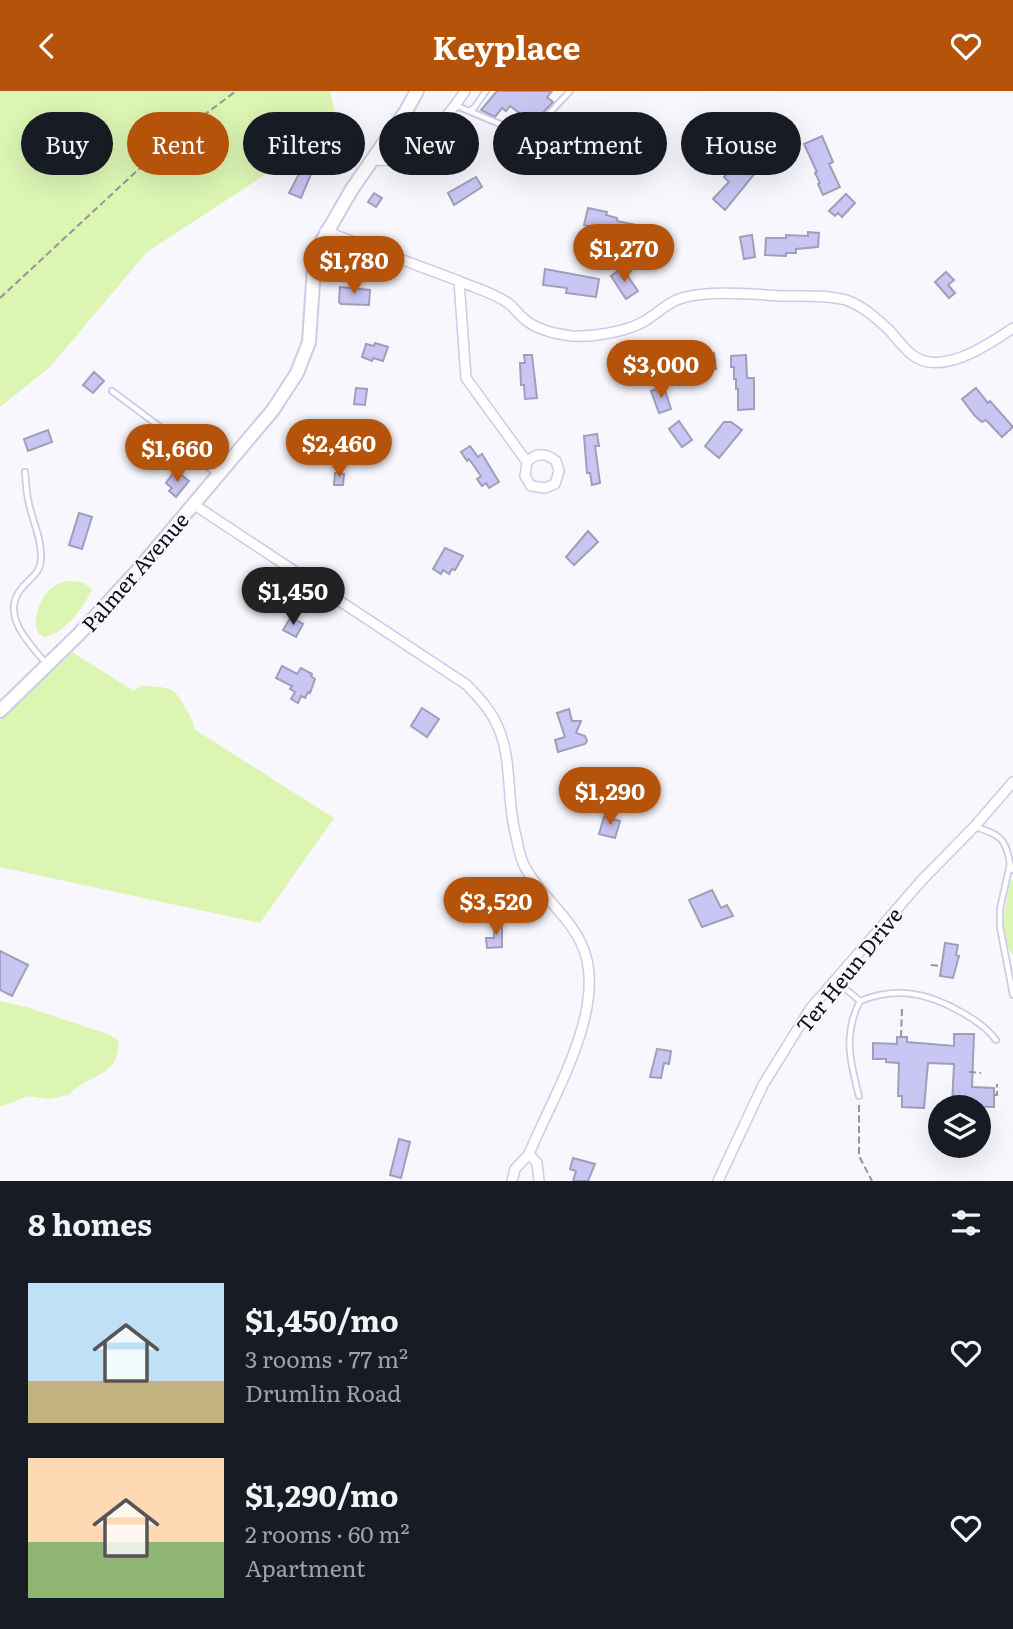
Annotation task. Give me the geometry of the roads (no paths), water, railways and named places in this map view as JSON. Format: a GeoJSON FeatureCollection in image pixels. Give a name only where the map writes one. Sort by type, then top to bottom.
{"type":"FeatureCollection","features":[{"type":"Feature","properties":{"kind":"main road","name":"Palmer Avenue"},"geometry":{"type":"LineString","coordinates":[[0,711],[138,570],[273,410],[297,373],[309,342],[314,253],[325,231],[417,91]]}},
{"type":"Feature","properties":{"kind":"street"},"geometry":{"type":"LineString","coordinates":[[371,159],[381,163],[404,153],[440,125],[465,91]]}},
{"type":"Feature","properties":{"kind":"street"},"geometry":{"type":"LineString","coordinates":[[325,231],[459,281],[510,304],[523,319],[537,327],[574,336],[616,331],[643,322],[664,307],[685,297],[737,294],[829,297],[845,300],[875,317],[912,355],[926,360],[946,361],[960,358],[991,343],[1013,328]]}},
{"type":"Feature","properties":{"kind":"street"},"geometry":{"type":"LineString","coordinates":[[459,281],[466,378],[527,462],[525,476],[531,486],[545,488],[555,484],[559,467],[552,458],[539,455],[527,462]]}},
{"type":"Feature","properties":{"kind":"street"},"geometry":{"type":"LineString","coordinates":[[193,505],[467,685],[486,705],[498,726],[504,744],[515,832],[524,865],[582,944],[589,967],[585,1019],[529,1154],[514,1169],[512,1181]]}},
{"type":"Feature","properties":{"kind":"street","name":"Ter Heun Drive"},"geometry":{"type":"LineString","coordinates":[[718,1181],[763,1084],[810,1009],[922,880],[1013,782]]}},
{"type":"Feature","properties":{"kind":"street"},"geometry":{"type":"LineString","coordinates":[[529,1154],[537,1163],[539,1181]]}},
{"type":"Feature","properties":{"kind":"lane"},"geometry":{"type":"LineString","coordinates":[[470,111],[486,91]]}},
{"type":"Feature","properties":{"kind":"lane"},"geometry":{"type":"LineString","coordinates":[[456,105],[507,127],[518,136],[529,135],[570,91]]}},
{"type":"Feature","properties":{"kind":"lane"},"geometry":{"type":"LineString","coordinates":[[112,391],[218,475]]}},
{"type":"Feature","properties":{"kind":"lane"},"geometry":{"type":"LineString","coordinates":[[25,472],[28,499],[41,549],[41,561],[39,571],[20,590],[13,610],[24,639],[47,665]]}},
{"type":"Feature","properties":{"kind":"lane"},"geometry":{"type":"LineString","coordinates":[[975,826],[993,832],[1006,844],[1013,870]]}},
{"type":"Feature","properties":{"kind":"lane"},"geometry":{"type":"LineString","coordinates":[[1010,863],[1000,909],[1000,927],[1013,995]]}},
{"type":"Feature","properties":{"kind":"lane"},"geometry":{"type":"LineString","coordinates":[[836,981],[860,1001]]}},
{"type":"Feature","properties":{"kind":"lane"},"geometry":{"type":"LineString","coordinates":[[859,1096],[851,1066],[849,1034],[851,1017],[860,1001],[887,993],[928,995],[969,1016],[996,1040]]}}]}
